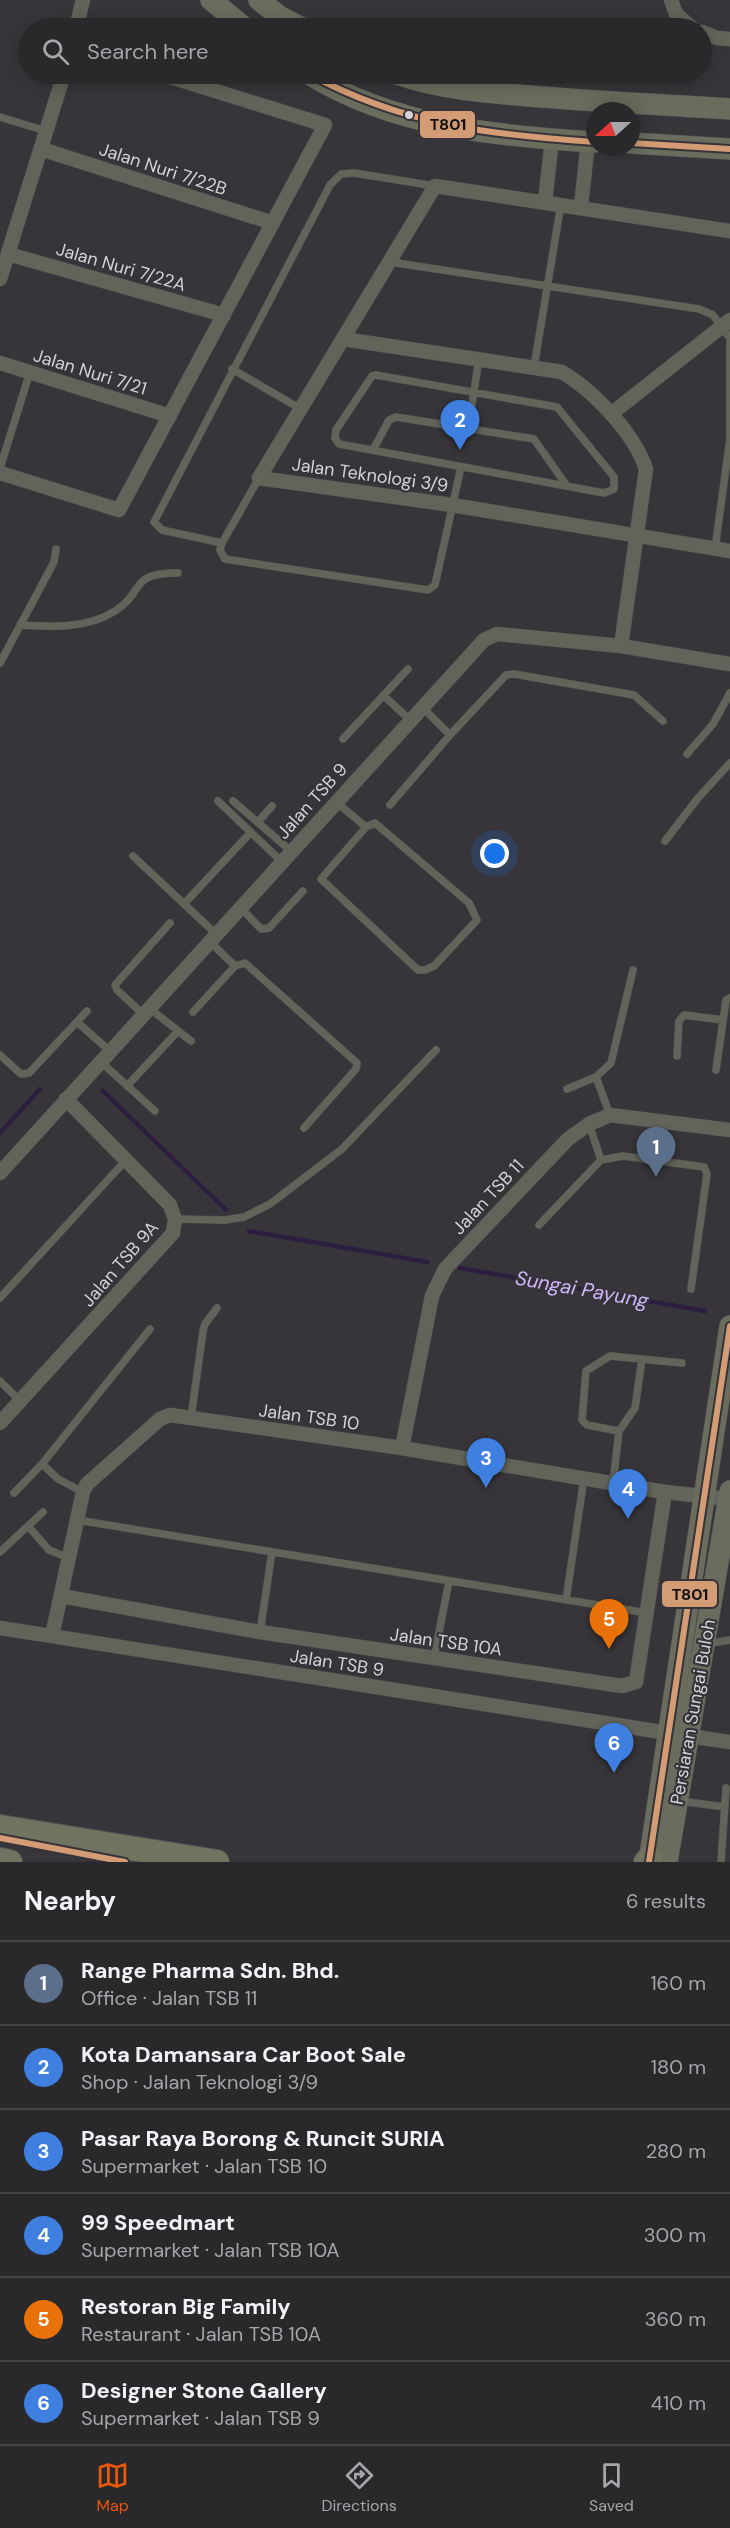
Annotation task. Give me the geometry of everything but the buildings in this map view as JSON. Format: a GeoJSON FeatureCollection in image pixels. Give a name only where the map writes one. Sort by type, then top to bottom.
{"type":"FeatureCollection","features":[{"type":"Feature","properties":{"kind":"highway"},"geometry":{"type":"LineString","coordinates":[[0,1827],[217,1862]]}},
{"type":"Feature","properties":{"kind":"highway"},"geometry":{"type":"LineString","coordinates":[[0,1838],[125,1862]]}},
{"type":"Feature","properties":{"kind":"highway"},"geometry":{"type":"LineString","coordinates":[[0,1860],[10,1862]]}},
{"type":"Feature","properties":{"kind":"main road"},"geometry":{"type":"LineString","coordinates":[[211,0],[233,18]]}},
{"type":"Feature","properties":{"kind":"main road"},"geometry":{"type":"LineString","coordinates":[[259,0],[283,18]]}},
{"type":"Feature","properties":{"kind":"main road"},"geometry":{"type":"LineString","coordinates":[[326,84],[403,115],[466,130],[586,141]]}},
{"type":"Feature","properties":{"kind":"main road"},"geometry":{"type":"LineString","coordinates":[[429,84],[475,92],[730,108]]}},
{"type":"Feature","properties":{"kind":"main road"},"geometry":{"type":"LineString","coordinates":[[640,144],[730,149]]}},
{"type":"Feature","properties":{"kind":"main road","name":"Persiaran Sungai Buloh"},"geometry":{"type":"LineString","coordinates":[[658,1861],[679,1735],[704,1496],[730,1326]]}},
{"type":"Feature","properties":{"kind":"main road","name":"Persiaran Sungai Buloh"},"geometry":{"type":"LineString","coordinates":[[658,1861],[678,1801],[679,1735],[704,1645],[725,1553],[730,1496]]}},
{"type":"Feature","properties":{"kind":"street"},"geometry":{"type":"LineString","coordinates":[[78,18],[83,0]]}},
{"type":"Feature","properties":{"kind":"street"},"geometry":{"type":"LineString","coordinates":[[671,2],[676,14],[681,18]]}},
{"type":"Feature","properties":{"kind":"street"},"geometry":{"type":"LineString","coordinates":[[712,36],[730,39]]}},
{"type":"Feature","properties":{"kind":"street"},"geometry":{"type":"LineString","coordinates":[[0,279],[61,84]]}},
{"type":"Feature","properties":{"kind":"street"},"geometry":{"type":"LineString","coordinates":[[0,471],[119,510],[325,125],[193,84]]}},
{"type":"Feature","properties":{"kind":"street"},"geometry":{"type":"LineString","coordinates":[[545,202],[552,139]]}},
{"type":"Feature","properties":{"kind":"street","name":"Jalan Nuri 7/22B"},"geometry":{"type":"LineString","coordinates":[[41,148],[273,223]]}},
{"type":"Feature","properties":{"kind":"street"},"geometry":{"type":"LineString","coordinates":[[581,207],[589,156]]}},
{"type":"Feature","properties":{"kind":"street"},"geometry":{"type":"LineString","coordinates":[[435,186],[730,231]]}},
{"type":"Feature","properties":{"kind":"street","name":"Jalan Teknologi 3/9"},"geometry":{"type":"LineString","coordinates":[[435,186],[259,478],[452,505],[730,551]]}},
{"type":"Feature","properties":{"kind":"street","name":"Jalan Nuri 7/22A"},"geometry":{"type":"LineString","coordinates":[[8,254],[224,315]]}},
{"type":"Feature","properties":{"kind":"street"},"geometry":{"type":"LineString","coordinates":[[610,414],[726,323]]}},
{"type":"Feature","properties":{"kind":"street"},"geometry":{"type":"LineString","coordinates":[[343,339],[562,372],[573,379],[610,414],[642,458],[646,469],[621,646]]}},
{"type":"Feature","properties":{"kind":"street","name":"Jalan Nuri 7/21"},"geometry":{"type":"LineString","coordinates":[[0,363],[170,416]]}},
{"type":"Feature","properties":{"kind":"street","name":"Jalan TSB 9"},"geometry":{"type":"LineString","coordinates":[[0,1173],[476,647],[497,634],[621,646],[730,664]]}},
{"type":"Feature","properties":{"kind":"street","name":"Jalan TSB 9A"},"geometry":{"type":"LineString","coordinates":[[0,1424],[173,1233],[175,1220],[170,1204],[66,1099]]}},
{"type":"Feature","properties":{"kind":"street"},"geometry":{"type":"LineString","coordinates":[[610,1115],[730,1130]]}},
{"type":"Feature","properties":{"kind":"street","name":"Jalan TSB 11"},"geometry":{"type":"LineString","coordinates":[[402,1448],[432,1296],[445,1269],[568,1139],[610,1115]]}},
{"type":"Feature","properties":{"kind":"street","name":"Jalan TSB 10"},"geometry":{"type":"LineString","coordinates":[[52,1636],[87,1484],[159,1419],[170,1415],[402,1448],[665,1492],[730,1496]]}},
{"type":"Feature","properties":{"kind":"street","name":"Jalan TSB 10A"},"geometry":{"type":"LineString","coordinates":[[61,1596],[260,1632],[622,1686],[636,1682],[665,1492]]}},
{"type":"Feature","properties":{"kind":"street","name":"Jalan TSB 9"},"geometry":{"type":"LineString","coordinates":[[0,1628],[730,1742]]}},
{"type":"Feature","properties":{"kind":"lane"},"geometry":{"type":"LineString","coordinates":[[0,117],[46,131]]}},
{"type":"Feature","properties":{"kind":"lane"},"geometry":{"type":"LineString","coordinates":[[222,543],[162,530],[154,522],[330,185],[341,174],[354,173],[435,186]]}},
{"type":"Feature","properties":{"kind":"lane"},"geometry":{"type":"LineString","coordinates":[[534,367],[561,204]]}},
{"type":"Feature","properties":{"kind":"lane"},"geometry":{"type":"LineString","coordinates":[[390,261],[699,309],[726,323],[730,338],[730,438],[715,549]]}},
{"type":"Feature","properties":{"kind":"lane"},"geometry":{"type":"LineString","coordinates":[[468,429],[479,359]]}},
{"type":"Feature","properties":{"kind":"lane"},"geometry":{"type":"LineString","coordinates":[[232,369],[301,409]]}},
{"type":"Feature","properties":{"kind":"lane"},"geometry":{"type":"LineString","coordinates":[[0,471],[30,372]]}},
{"type":"Feature","properties":{"kind":"lane"},"geometry":{"type":"LineString","coordinates":[[372,376],[557,407],[614,477],[616,485],[614,489],[604,493],[373,450],[339,444],[335,438],[336,430],[372,376]]}},
{"type":"Feature","properties":{"kind":"lane"},"geometry":{"type":"LineString","coordinates":[[373,450],[392,417],[534,439],[567,486]]}},
{"type":"Feature","properties":{"kind":"lane"},"geometry":{"type":"LineString","coordinates":[[259,478],[222,543],[220,550],[225,559],[428,590],[435,585],[460,467]]}},
{"type":"Feature","properties":{"kind":"lane"},"geometry":{"type":"LineString","coordinates":[[0,663],[54,562],[56,549]]}},
{"type":"Feature","properties":{"kind":"lane"},"geometry":{"type":"LineString","coordinates":[[20,625],[72,626],[87,622],[115,611],[146,577],[154,573],[178,573]]}},
{"type":"Feature","properties":{"kind":"lane"},"geometry":{"type":"LineString","coordinates":[[343,739],[408,669]]}},
{"type":"Feature","properties":{"kind":"lane"},"geometry":{"type":"LineString","coordinates":[[390,805],[450,735],[506,675],[514,674],[634,695],[663,721]]}},
{"type":"Feature","properties":{"kind":"lane"},"geometry":{"type":"LineString","coordinates":[[687,754],[713,723],[730,693]]}},
{"type":"Feature","properties":{"kind":"lane"},"geometry":{"type":"LineString","coordinates":[[383,696],[410,720]]}},
{"type":"Feature","properties":{"kind":"lane"},"geometry":{"type":"LineString","coordinates":[[422,707],[450,735]]}},
{"type":"Feature","properties":{"kind":"lane"},"geometry":{"type":"LineString","coordinates":[[665,841],[698,798],[730,763]]}},
{"type":"Feature","properties":{"kind":"lane"},"geometry":{"type":"LineString","coordinates":[[218,801],[281,861]]}},
{"type":"Feature","properties":{"kind":"lane"},"geometry":{"type":"LineString","coordinates":[[233,801],[291,851]]}},
{"type":"Feature","properties":{"kind":"lane"},"geometry":{"type":"LineString","coordinates":[[336,802],[366,827]]}},
{"type":"Feature","properties":{"kind":"lane"},"geometry":{"type":"LineString","coordinates":[[258,822],[272,806]]}},
{"type":"Feature","properties":{"kind":"lane"},"geometry":{"type":"LineString","coordinates":[[375,823],[469,903],[476,915],[477,920],[434,966],[418,970],[321,879],[366,827],[375,823]]}},
{"type":"Feature","properties":{"kind":"lane"},"geometry":{"type":"LineString","coordinates":[[184,904],[251,832]]}},
{"type":"Feature","properties":{"kind":"lane"},"geometry":{"type":"LineString","coordinates":[[133,856],[184,904],[235,966]]}},
{"type":"Feature","properties":{"kind":"lane"},"geometry":{"type":"LineString","coordinates":[[240,907],[261,929],[265,930],[303,891]]}},
{"type":"Feature","properties":{"kind":"lane"},"geometry":{"type":"LineString","coordinates":[[170,923],[115,985],[117,990],[190,1041]]}},
{"type":"Feature","properties":{"kind":"lane"},"geometry":{"type":"LineString","coordinates":[[193,1012],[235,966],[245,963],[357,1063],[356,1069],[304,1128]]}},
{"type":"Feature","properties":{"kind":"lane"},"geometry":{"type":"LineString","coordinates":[[567,1089],[596,1077],[611,1064],[633,970]]}},
{"type":"Feature","properties":{"kind":"lane"},"geometry":{"type":"LineString","coordinates":[[716,1070],[726,1000],[730,998]]}},
{"type":"Feature","properties":{"kind":"lane"},"geometry":{"type":"LineString","coordinates":[[0,1055],[24,1075],[87,1011]]}},
{"type":"Feature","properties":{"kind":"lane"},"geometry":{"type":"LineString","coordinates":[[677,1056],[679,1021],[684,1015],[723,1020]]}},
{"type":"Feature","properties":{"kind":"lane"},"geometry":{"type":"LineString","coordinates":[[77,1022],[127,1086],[154,1111]]}},
{"type":"Feature","properties":{"kind":"lane"},"geometry":{"type":"LineString","coordinates":[[127,1086],[178,1031]]}},
{"type":"Feature","properties":{"kind":"lane"},"geometry":{"type":"LineString","coordinates":[[175,1220],[225,1220],[244,1216],[270,1204],[342,1149],[436,1050]]}},
{"type":"Feature","properties":{"kind":"lane"},"geometry":{"type":"LineString","coordinates":[[596,1077],[610,1115]]}},
{"type":"Feature","properties":{"kind":"lane"},"geometry":{"type":"LineString","coordinates":[[589,1125],[601,1160]]}},
{"type":"Feature","properties":{"kind":"lane"},"geometry":{"type":"LineString","coordinates":[[539,1225],[601,1160],[623,1155],[704,1167],[707,1174],[692,1289]]}},
{"type":"Feature","properties":{"kind":"lane"},"geometry":{"type":"LineString","coordinates":[[0,1298],[126,1160]]}},
{"type":"Feature","properties":{"kind":"lane"},"geometry":{"type":"LineString","coordinates":[[190,1418],[202,1331],[217,1308]]}},
{"type":"Feature","properties":{"kind":"lane"},"geometry":{"type":"LineString","coordinates":[[14,1493],[42,1464],[150,1329]]}},
{"type":"Feature","properties":{"kind":"lane"},"geometry":{"type":"LineString","coordinates":[[619,1431],[587,1425],[582,1420],[586,1371],[610,1356],[682,1363]]}},
{"type":"Feature","properties":{"kind":"lane"},"geometry":{"type":"LineString","coordinates":[[613,1483],[619,1431],[635,1408],[642,1359]]}},
{"type":"Feature","properties":{"kind":"lane"},"geometry":{"type":"LineString","coordinates":[[0,1381],[20,1401]]}},
{"type":"Feature","properties":{"kind":"lane"},"geometry":{"type":"LineString","coordinates":[[42,1464],[58,1479],[84,1492]]}},
{"type":"Feature","properties":{"kind":"lane"},"geometry":{"type":"LineString","coordinates":[[566,1600],[584,1478]]}},
{"type":"Feature","properties":{"kind":"lane"},"geometry":{"type":"LineString","coordinates":[[0,1552],[43,1512]]}},
{"type":"Feature","properties":{"kind":"lane"},"geometry":{"type":"LineString","coordinates":[[77,1520],[646,1613]]}},
{"type":"Feature","properties":{"kind":"lane"},"geometry":{"type":"LineString","coordinates":[[28,1526],[48,1550],[69,1558]]}},
{"type":"Feature","properties":{"kind":"lane"},"geometry":{"type":"LineString","coordinates":[[260,1632],[272,1552]]}},
{"type":"Feature","properties":{"kind":"lane"},"geometry":{"type":"LineString","coordinates":[[434,1658],[449,1581]]}},
{"type":"Feature","properties":{"kind":"lane"},"geometry":{"type":"LineString","coordinates":[[704,1645],[730,1641]]}},
{"type":"Feature","properties":{"kind":"lane"},"geometry":{"type":"LineString","coordinates":[[722,1862],[726,1788]]}},
{"type":"Feature","properties":{"kind":"lane"},"geometry":{"type":"LineString","coordinates":[[678,1801],[725,1807]]}},
{"type":"Feature","properties":{"kind":"waterway","name":"Sungai Payung"},"geometry":{"type":"LineString","coordinates":[[0,1133],[40,1089]]}},
{"type":"Feature","properties":{"kind":"waterway","name":"Sungai Payung"},"geometry":{"type":"LineString","coordinates":[[103,1091],[226,1210]]}},
{"type":"Feature","properties":{"kind":"waterway","name":"Sungai Payung"},"geometry":{"type":"LineString","coordinates":[[249,1231],[427,1262]]}},
{"type":"Feature","properties":{"kind":"waterway","name":"Sungai Payung"},"geometry":{"type":"LineString","coordinates":[[460,1268],[705,1311]]}},
{"type":"Feature","properties":{"kind":"transit line","name":"T801"},"geometry":{"type":"LineString","coordinates":[[330,84],[379,105],[448,124],[519,136],[586,141]]}},
{"type":"Feature","properties":{"kind":"transit line","name":"T801"},"geometry":{"type":"LineString","coordinates":[[640,144],[730,149]]}},
{"type":"Feature","properties":{"kind":"transit line","name":"T801"},"geometry":{"type":"LineString","coordinates":[[649,1862],[730,1326]]}},
{"type":"Feature","properties":{"kind":"transit line","name":"T801"},"geometry":{"type":"LineString","coordinates":[[0,1838],[125,1862]]}},
{"type":"Feature","properties":{"kind":"place","name":"Kota Damansara Car Boot Sale"},"geometry":{"type":"Point","coordinates":[460,450]}},
{"type":"Feature","properties":{"kind":"place","name":"Range Pharma Sdn. Bhd."},"geometry":{"type":"Point","coordinates":[656,1177]}},
{"type":"Feature","properties":{"kind":"place","name":"Pasar Raya Borong & Runcit SURIA"},"geometry":{"type":"Point","coordinates":[486,1488]}},
{"type":"Feature","properties":{"kind":"place","name":"99 Speedmart"},"geometry":{"type":"Point","coordinates":[628,1519]}},
{"type":"Feature","properties":{"kind":"place","name":"Restoran Big Family"},"geometry":{"type":"Point","coordinates":[609,1649]}},
{"type":"Feature","properties":{"kind":"place","name":"Designer Stone Gallery"},"geometry":{"type":"Point","coordinates":[614,1773]}}]}
